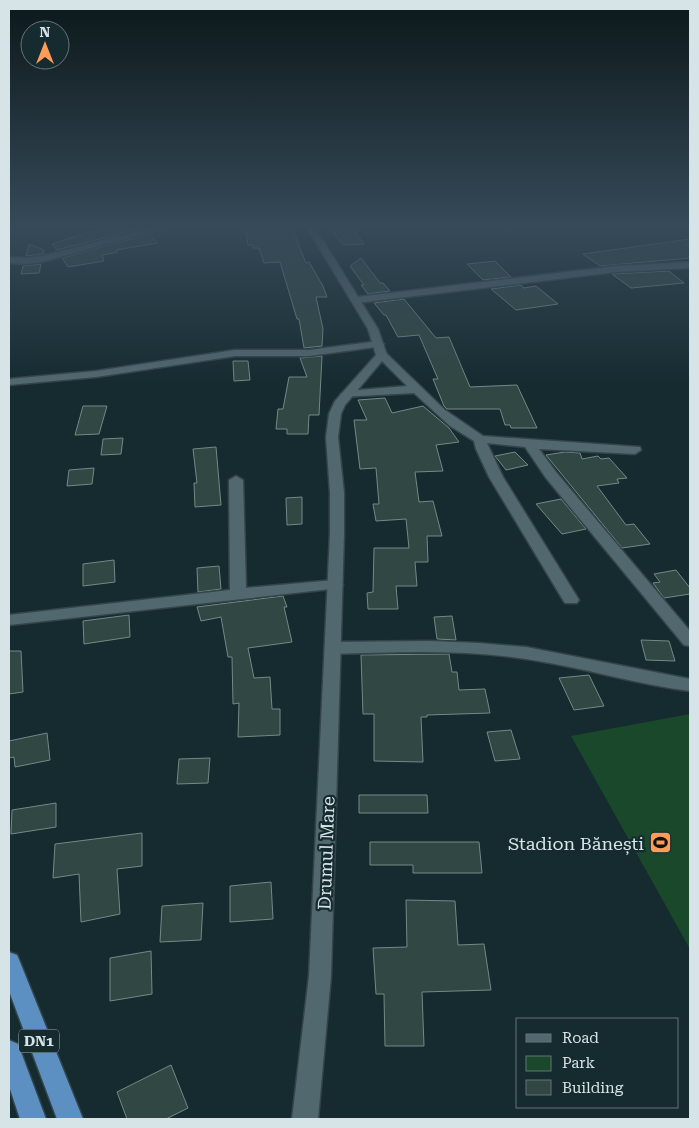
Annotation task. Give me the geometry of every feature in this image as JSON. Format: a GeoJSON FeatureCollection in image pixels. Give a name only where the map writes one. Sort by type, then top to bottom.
{"type":"FeatureCollection","features":[{"type":"Feature","properties":{"kind":"highway","name":"DN1"},"geometry":{"type":"LineString","coordinates":[[9,962],[70,1119]]}},
{"type":"Feature","properties":{"kind":"highway","name":"DN1"},"geometry":{"type":"LineString","coordinates":[[9,1052],[33,1119]]}},
{"type":"Feature","properties":{"kind":"street"},"geometry":{"type":"LineString","coordinates":[[343,279],[356,300],[380,349],[418,390],[471,435],[480,439],[529,444],[635,450]]}},
{"type":"Feature","properties":{"kind":"street"},"geometry":{"type":"LineString","coordinates":[[356,300],[535,279]]}},
{"type":"Feature","properties":{"kind":"street"},"geometry":{"type":"LineString","coordinates":[[9,382],[96,374],[234,353],[308,353],[380,349]]}},
{"type":"Feature","properties":{"kind":"street","name":"Drumul Mare"},"geometry":{"type":"LineString","coordinates":[[305,1119],[320,966],[326,857],[337,496],[332,429],[334,414],[380,349]]}},
{"type":"Feature","properties":{"kind":"street"},"geometry":{"type":"LineString","coordinates":[[346,395],[418,390]]}},
{"type":"Feature","properties":{"kind":"street"},"geometry":{"type":"LineString","coordinates":[[480,439],[482,449],[496,477],[571,600]]}},
{"type":"Feature","properties":{"kind":"street"},"geometry":{"type":"LineString","coordinates":[[529,444],[551,475],[690,641]]}},
{"type":"Feature","properties":{"kind":"street"},"geometry":{"type":"LineString","coordinates":[[236,480],[238,594]]}},
{"type":"Feature","properties":{"kind":"street"},"geometry":{"type":"LineString","coordinates":[[9,620],[335,585]]}},
{"type":"Feature","properties":{"kind":"street"},"geometry":{"type":"LineString","coordinates":[[333,648],[451,647],[488,649],[556,658],[662,681],[690,685]]}},
{"type":"Feature","properties":{"kind":"green space","name":"Stadion Bănești"},"geometry":{"type":"Polygon","coordinates":[[[690,714],[690,949],[571,736],[690,714]]]}},
{"type":"Feature","properties":{"kind":"building"},"geometry":{"type":"Polygon","coordinates":[[[285,279],[319,279],[327,297],[316,297],[323,329],[322,346],[304,348],[299,319],[297,319],[285,279]]]}},
{"type":"Feature","properties":{"kind":"building"},"geometry":{"type":"Polygon","coordinates":[[[359,279],[377,279],[390,291],[368,294],[361,285],[364,285],[359,279]]]}},
{"type":"Feature","properties":{"kind":"building"},"geometry":{"type":"Polygon","coordinates":[[[618,279],[679,279],[684,283],[631,288],[618,279]]]}},
{"type":"Feature","properties":{"kind":"building"},"geometry":{"type":"Polygon","coordinates":[[[521,285],[524,288],[536,286],[558,304],[516,310],[491,289],[521,285]]]}},
{"type":"Feature","properties":{"kind":"building"},"geometry":{"type":"Polygon","coordinates":[[[404,299],[436,338],[449,337],[470,387],[517,385],[537,428],[511,428],[510,425],[505,425],[500,409],[447,409],[433,379],[438,379],[419,335],[398,337],[386,315],[374,303],[404,299]]]}},
{"type":"Feature","properties":{"kind":"building"},"geometry":{"type":"Polygon","coordinates":[[[322,356],[319,415],[309,415],[308,434],[287,434],[287,429],[276,429],[278,409],[283,409],[289,377],[307,377],[300,358],[322,356]]]}},
{"type":"Feature","properties":{"kind":"building"},"geometry":{"type":"Polygon","coordinates":[[[233,361],[248,361],[250,380],[234,381],[233,361]]]}},
{"type":"Feature","properties":{"kind":"building"},"geometry":{"type":"Polygon","coordinates":[[[385,398],[392,413],[423,406],[449,428],[459,442],[436,445],[443,471],[415,472],[419,502],[433,501],[442,536],[427,536],[428,562],[415,562],[417,586],[396,586],[398,609],[368,609],[367,593],[373,592],[374,548],[409,548],[406,519],[376,521],[373,504],[379,504],[376,468],[360,469],[354,420],[367,420],[358,400],[385,398]]]}},
{"type":"Feature","properties":{"kind":"building"},"geometry":{"type":"Polygon","coordinates":[[[83,406],[107,406],[99,434],[75,435],[83,406]]]}},
{"type":"Feature","properties":{"kind":"building"},"geometry":{"type":"Polygon","coordinates":[[[123,438],[121,454],[101,455],[103,439],[123,438]]]}},
{"type":"Feature","properties":{"kind":"building"},"geometry":{"type":"Polygon","coordinates":[[[216,447],[221,505],[195,507],[194,483],[197,483],[193,449],[216,447]]]}},
{"type":"Feature","properties":{"kind":"building"},"geometry":{"type":"Polygon","coordinates":[[[515,452],[528,465],[506,470],[495,456],[515,452]]]}},
{"type":"Feature","properties":{"kind":"building"},"geometry":{"type":"Polygon","coordinates":[[[565,452],[580,453],[582,459],[598,456],[601,459],[609,458],[627,478],[617,479],[619,483],[597,486],[626,525],[634,524],[650,544],[622,548],[546,455],[565,452]]]}},
{"type":"Feature","properties":{"kind":"building"},"geometry":{"type":"Polygon","coordinates":[[[94,468],[92,484],[67,486],[69,470],[94,468]]]}},
{"type":"Feature","properties":{"kind":"building"},"geometry":{"type":"Polygon","coordinates":[[[302,497],[302,524],[287,525],[286,498],[302,497]]]}},
{"type":"Feature","properties":{"kind":"building"},"geometry":{"type":"Polygon","coordinates":[[[561,499],[586,529],[562,534],[536,504],[561,499]]]}},
{"type":"Feature","properties":{"kind":"building"},"geometry":{"type":"Polygon","coordinates":[[[114,560],[115,582],[83,586],[83,564],[114,560]]]}},
{"type":"Feature","properties":{"kind":"building"},"geometry":{"type":"Polygon","coordinates":[[[219,566],[221,589],[198,592],[197,568],[219,566]]]}},
{"type":"Feature","properties":{"kind":"building"},"geometry":{"type":"Polygon","coordinates":[[[676,570],[690,588],[690,594],[664,598],[653,583],[660,582],[654,574],[676,570]]]}},
{"type":"Feature","properties":{"kind":"building"},"geometry":{"type":"Polygon","coordinates":[[[283,596],[287,607],[284,607],[292,642],[248,648],[254,678],[270,677],[272,709],[280,709],[280,735],[238,737],[239,703],[233,704],[232,657],[228,657],[221,617],[201,621],[197,607],[283,596]]]}},
{"type":"Feature","properties":{"kind":"building"},"geometry":{"type":"Polygon","coordinates":[[[129,615],[130,637],[84,644],[83,621],[129,615]]]}},
{"type":"Feature","properties":{"kind":"building"},"geometry":{"type":"Polygon","coordinates":[[[452,616],[456,640],[437,639],[434,617],[452,616]]]}},
{"type":"Feature","properties":{"kind":"building"},"geometry":{"type":"Polygon","coordinates":[[[641,640],[669,641],[675,661],[646,660],[641,640]]]}},
{"type":"Feature","properties":{"kind":"building"},"geometry":{"type":"Polygon","coordinates":[[[9,651],[21,651],[23,692],[9,694],[9,651]]]}},
{"type":"Feature","properties":{"kind":"building"},"geometry":{"type":"Polygon","coordinates":[[[449,654],[452,672],[457,672],[459,690],[485,689],[490,713],[427,715],[427,717],[421,717],[423,762],[374,761],[374,714],[363,714],[361,655],[449,654]]]}},
{"type":"Feature","properties":{"kind":"building"},"geometry":{"type":"Polygon","coordinates":[[[589,675],[604,706],[574,710],[559,678],[589,675]]]}},
{"type":"Feature","properties":{"kind":"building"},"geometry":{"type":"Polygon","coordinates":[[[511,730],[520,759],[495,761],[487,732],[511,730]]]}},
{"type":"Feature","properties":{"kind":"building"},"geometry":{"type":"Polygon","coordinates":[[[47,733],[50,760],[15,767],[14,757],[9,758],[9,741],[47,733]]]}},
{"type":"Feature","properties":{"kind":"building"},"geometry":{"type":"Polygon","coordinates":[[[210,758],[208,783],[177,784],[179,759],[210,758]]]}},
{"type":"Feature","properties":{"kind":"building"},"geometry":{"type":"Polygon","coordinates":[[[359,795],[427,795],[428,813],[359,813],[359,795]]]}},
{"type":"Feature","properties":{"kind":"building"},"geometry":{"type":"Polygon","coordinates":[[[56,803],[56,827],[11,834],[12,810],[56,803]]]}},
{"type":"Feature","properties":{"kind":"building"},"geometry":{"type":"Polygon","coordinates":[[[142,833],[142,866],[117,869],[120,914],[81,922],[79,874],[53,878],[55,844],[142,833]]]}},
{"type":"Feature","properties":{"kind":"building"},"geometry":{"type":"Polygon","coordinates":[[[370,842],[479,842],[482,873],[413,873],[413,865],[370,865],[370,842]]]}},
{"type":"Feature","properties":{"kind":"building"},"geometry":{"type":"Polygon","coordinates":[[[271,882],[273,919],[230,922],[230,886],[271,882]]]}},
{"type":"Feature","properties":{"kind":"building"},"geometry":{"type":"Polygon","coordinates":[[[406,900],[455,901],[458,945],[484,944],[491,990],[422,992],[424,1046],[385,1046],[384,994],[376,994],[373,948],[407,947],[406,900]]]}},
{"type":"Feature","properties":{"kind":"building"},"geometry":{"type":"Polygon","coordinates":[[[203,903],[201,940],[160,942],[162,906],[203,903]]]}},
{"type":"Feature","properties":{"kind":"building"},"geometry":{"type":"Polygon","coordinates":[[[151,951],[152,994],[110,1001],[110,958],[151,951]]]}},
{"type":"Feature","properties":{"kind":"building"},"geometry":{"type":"Polygon","coordinates":[[[171,1065],[188,1108],[166,1119],[127,1119],[117,1092],[171,1065]]]}},
{"type":"Feature","properties":{"kind":"place","name":"Stadion Bănești"},"geometry":{"type":"Point","coordinates":[660,843]}}]}
